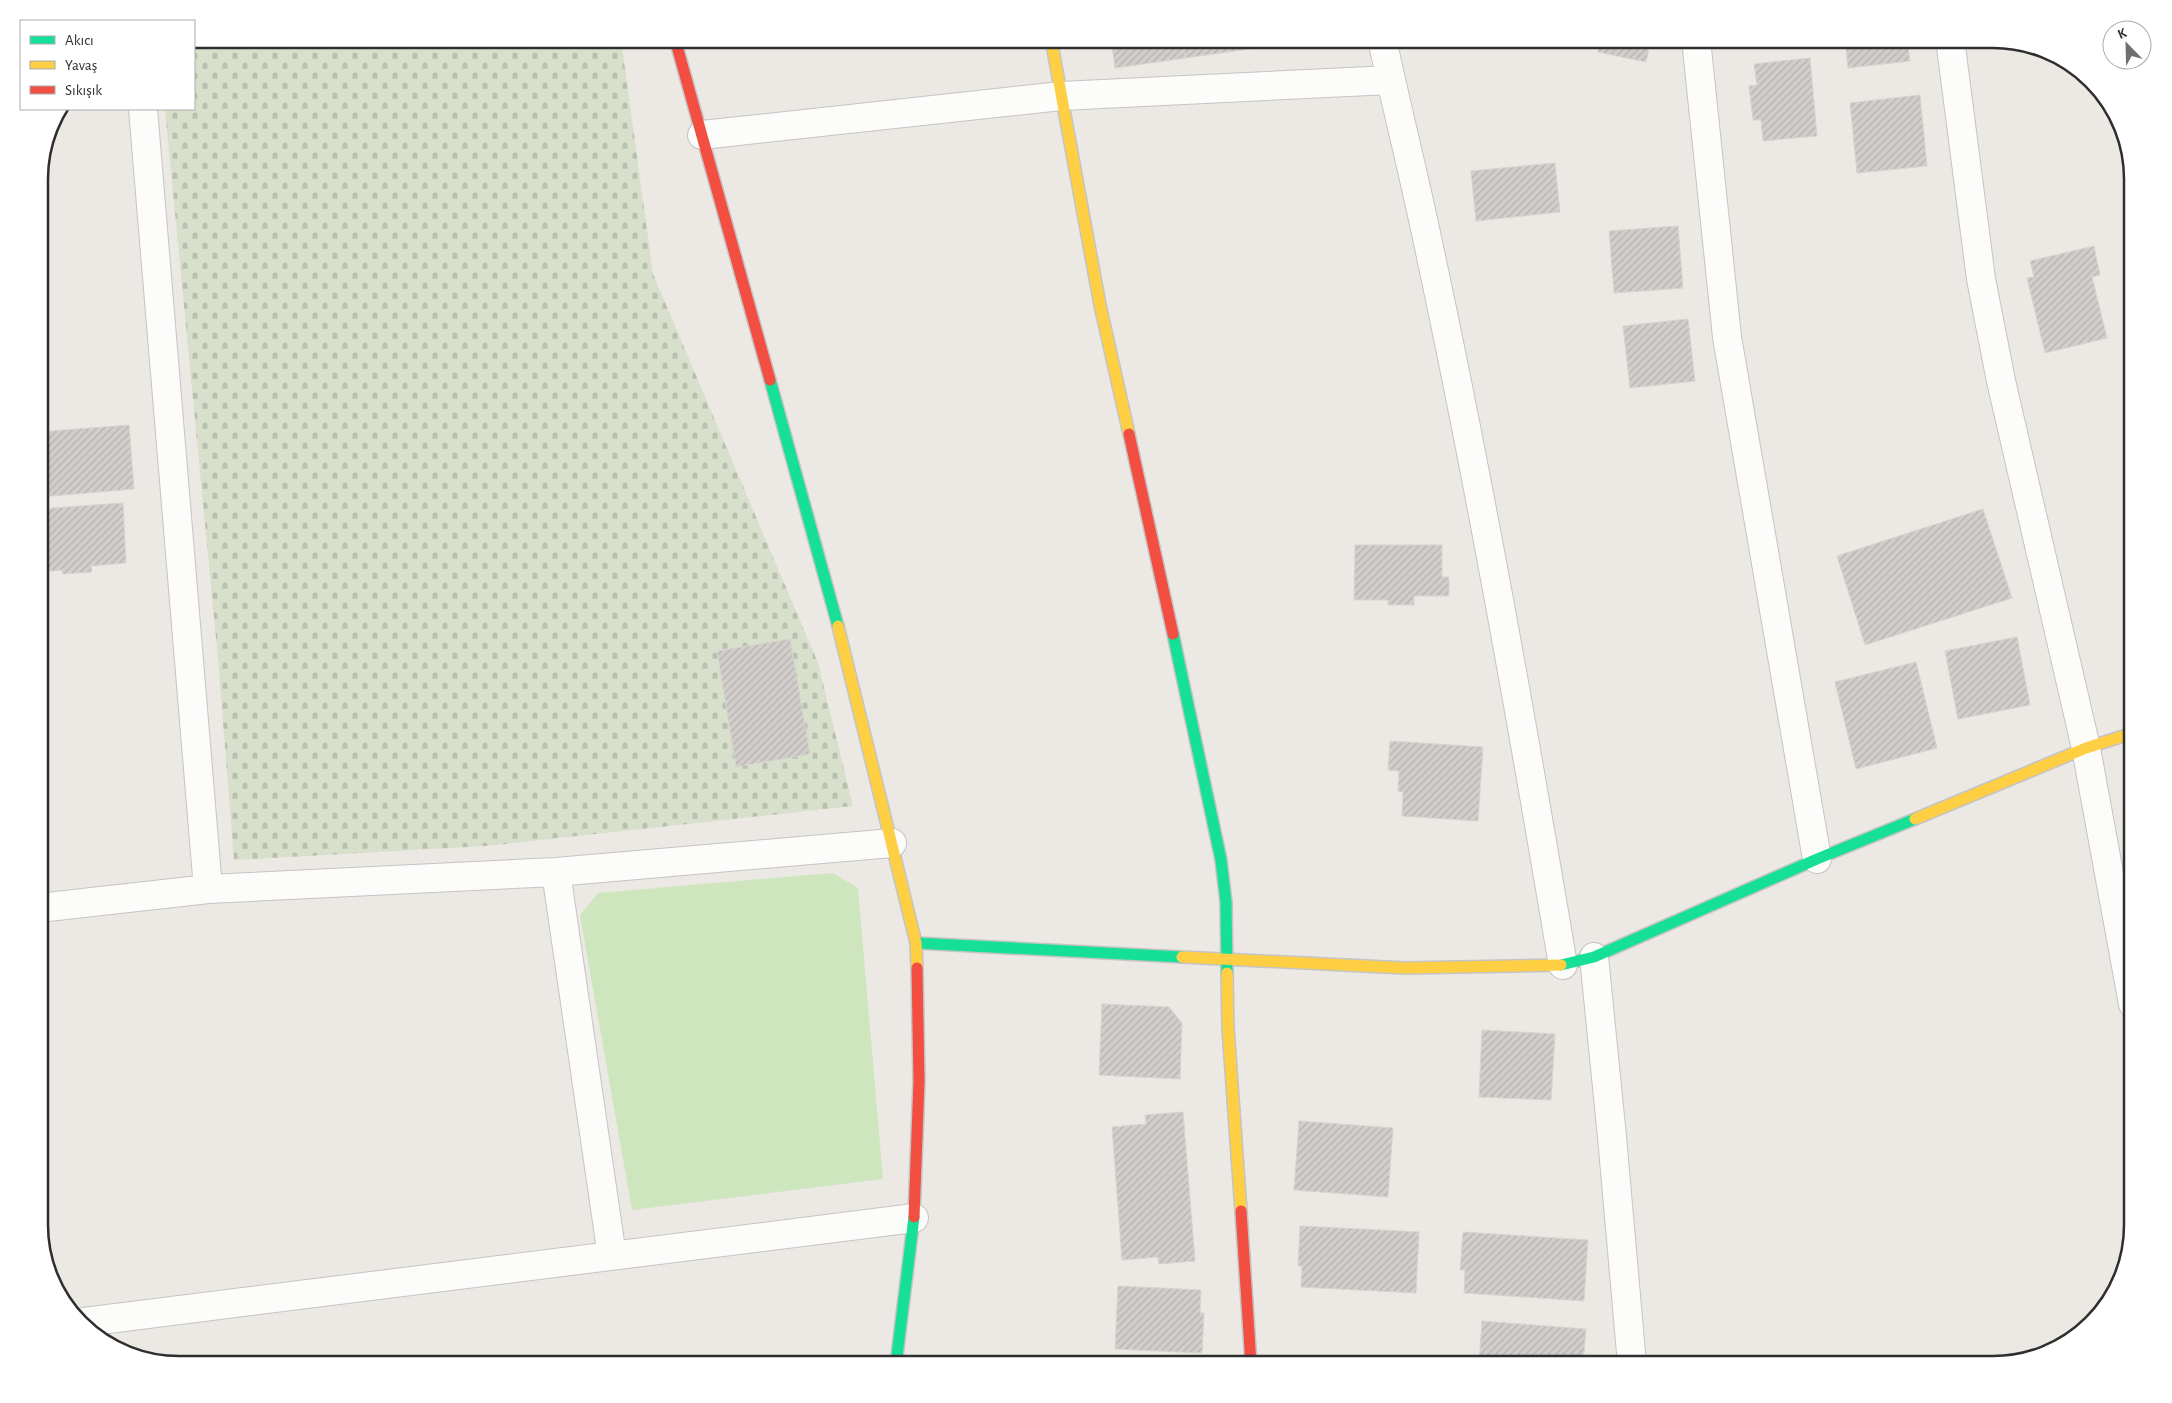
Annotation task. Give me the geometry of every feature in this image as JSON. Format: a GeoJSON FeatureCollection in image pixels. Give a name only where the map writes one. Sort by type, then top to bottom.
{"type":"FeatureCollection","features":[{"type":"Feature","properties":{"kind":"street"},"geometry":{"type":"LineString","coordinates":[[677,47],[842,640],[916,943],[919,1081],[914,1218],[897,1356]]}},
{"type":"Feature","properties":{"kind":"street"},"geometry":{"type":"LineString","coordinates":[[1052,47],[1100,305],[1221,860],[1226,902],[1228,1028],[1250,1356]]}},
{"type":"Feature","properties":{"kind":"street"},"geometry":{"type":"LineString","coordinates":[[1384,47],[1427,236],[1467,431],[1526,740],[1563,965]]}},
{"type":"Feature","properties":{"kind":"street"},"geometry":{"type":"LineString","coordinates":[[1697,47],[1727,337],[1818,859]]}},
{"type":"Feature","properties":{"kind":"street"},"geometry":{"type":"LineString","coordinates":[[1951,47],[1981,280],[2001,381],[2086,748],[2124,955]]}},
{"type":"Feature","properties":{"kind":"street"},"geometry":{"type":"LineString","coordinates":[[702,135],[1061,96],[1390,80]]}},
{"type":"Feature","properties":{"kind":"street"},"geometry":{"type":"LineString","coordinates":[[142,110],[208,889]]}},
{"type":"Feature","properties":{"kind":"street"},"geometry":{"type":"LineString","coordinates":[[916,943],[1405,968],[1563,965],[1594,957],[1818,859],[2086,748],[2124,736]]}},
{"type":"Feature","properties":{"kind":"street"},"geometry":{"type":"LineString","coordinates":[[48,907],[208,889],[556,872],[892,843]]}},
{"type":"Feature","properties":{"kind":"street"},"geometry":{"type":"LineString","coordinates":[[556,872],[612,1256]]}},
{"type":"Feature","properties":{"kind":"street"},"geometry":{"type":"LineString","coordinates":[[1594,957],[1631,1356]]}},
{"type":"Feature","properties":{"kind":"street"},"geometry":{"type":"LineString","coordinates":[[90,1321],[914,1218]]}},
{"type":"Feature","properties":{"kind":"green space"},"geometry":{"type":"Polygon","coordinates":[[[195,47],[622,47],[653,274],[818,663],[853,806],[486,846],[234,860],[218,659],[165,110],[195,110],[195,47]]]}},
{"type":"Feature","properties":{"kind":"green space"},"geometry":{"type":"Polygon","coordinates":[[[833,873],[858,888],[883,1179],[632,1210],[580,915],[598,893],[833,873]]]}},
{"type":"Feature","properties":{"kind":"building"},"geometry":{"type":"Polygon","coordinates":[[[1112,47],[1183,47],[1185,58],[1115,68],[1112,47]]]}},
{"type":"Feature","properties":{"kind":"building"},"geometry":{"type":"Polygon","coordinates":[[[1183,47],[1249,47],[1249,49],[1185,58],[1183,47]]]}},
{"type":"Feature","properties":{"kind":"building"},"geometry":{"type":"Polygon","coordinates":[[[1599,47],[1649,47],[1646,62],[1598,52],[1599,47]]]}},
{"type":"Feature","properties":{"kind":"building"},"geometry":{"type":"Polygon","coordinates":[[[1846,47],[1908,47],[1910,61],[1848,68],[1846,47]]]}},
{"type":"Feature","properties":{"kind":"building"},"geometry":{"type":"Polygon","coordinates":[[[1810,58],[1817,136],[1763,141],[1761,120],[1753,120],[1749,86],[1757,85],[1754,64],[1810,58]]]}},
{"type":"Feature","properties":{"kind":"building"},"geometry":{"type":"Polygon","coordinates":[[[1920,95],[1927,166],[1857,173],[1850,103],[1920,95]]]}},
{"type":"Feature","properties":{"kind":"building"},"geometry":{"type":"Polygon","coordinates":[[[1555,163],[1560,212],[1476,221],[1471,171],[1555,163]]]}},
{"type":"Feature","properties":{"kind":"building"},"geometry":{"type":"Polygon","coordinates":[[[1678,226],[1683,288],[1614,293],[1609,231],[1678,226]]]}},
{"type":"Feature","properties":{"kind":"building"},"geometry":{"type":"Polygon","coordinates":[[[2094,246],[2100,275],[2092,277],[2107,338],[2045,353],[2027,278],[2034,277],[2030,261],[2094,246]]]}},
{"type":"Feature","properties":{"kind":"building"},"geometry":{"type":"Polygon","coordinates":[[[1688,319],[1695,381],[1630,388],[1623,326],[1688,319]]]}},
{"type":"Feature","properties":{"kind":"building"},"geometry":{"type":"Polygon","coordinates":[[[129,425],[134,489],[48,496],[48,431],[129,425]]]}},
{"type":"Feature","properties":{"kind":"building"},"geometry":{"type":"Polygon","coordinates":[[[123,503],[126,563],[91,566],[92,572],[63,574],[62,570],[48,571],[48,508],[123,503]]]}},
{"type":"Feature","properties":{"kind":"building"},"geometry":{"type":"Polygon","coordinates":[[[1983,509],[2012,598],[1865,645],[1837,556],[1983,509]]]}},
{"type":"Feature","properties":{"kind":"building"},"geometry":{"type":"Polygon","coordinates":[[[1355,545],[1442,545],[1442,577],[1449,577],[1449,596],[1414,596],[1414,605],[1388,605],[1388,600],[1354,600],[1355,545]]]}},
{"type":"Feature","properties":{"kind":"building"},"geometry":{"type":"Polygon","coordinates":[[[2017,637],[2030,705],[1958,719],[1945,651],[2017,637]]]}},
{"type":"Feature","properties":{"kind":"building"},"geometry":{"type":"Polygon","coordinates":[[[790,639],[810,754],[736,767],[717,651],[790,639]]]}},
{"type":"Feature","properties":{"kind":"building"},"geometry":{"type":"Polygon","coordinates":[[[1916,662],[1937,748],[1856,769],[1835,682],[1916,662]]]}},
{"type":"Feature","properties":{"kind":"building"},"geometry":{"type":"Polygon","coordinates":[[[1390,741],[1483,747],[1478,821],[1402,816],[1403,792],[1398,791],[1399,771],[1388,770],[1390,741]]]}},
{"type":"Feature","properties":{"kind":"building"},"geometry":{"type":"Polygon","coordinates":[[[1102,1004],[1169,1007],[1182,1023],[1180,1079],[1099,1075],[1102,1004]]]}},
{"type":"Feature","properties":{"kind":"building"},"geometry":{"type":"Polygon","coordinates":[[[1482,1030],[1555,1034],[1551,1100],[1479,1097],[1482,1030]]]}},
{"type":"Feature","properties":{"kind":"building"},"geometry":{"type":"Polygon","coordinates":[[[1183,1112],[1195,1261],[1159,1264],[1158,1257],[1122,1260],[1112,1127],[1146,1124],[1145,1115],[1183,1112]]]}},
{"type":"Feature","properties":{"kind":"building"},"geometry":{"type":"Polygon","coordinates":[[[1299,1121],[1393,1128],[1388,1197],[1294,1190],[1299,1121]]]}},
{"type":"Feature","properties":{"kind":"building"},"geometry":{"type":"Polygon","coordinates":[[[1300,1226],[1419,1232],[1416,1293],[1301,1287],[1302,1266],[1298,1266],[1300,1226]]]}},
{"type":"Feature","properties":{"kind":"building"},"geometry":{"type":"Polygon","coordinates":[[[1463,1232],[1588,1240],[1584,1301],[1464,1293],[1465,1270],[1460,1270],[1463,1232]]]}},
{"type":"Feature","properties":{"kind":"building"},"geometry":{"type":"Polygon","coordinates":[[[1118,1286],[1201,1290],[1200,1313],[1204,1313],[1202,1353],[1115,1349],[1118,1286]]]}},
{"type":"Feature","properties":{"kind":"building"},"geometry":{"type":"Polygon","coordinates":[[[1482,1321],[1586,1329],[1584,1356],[1480,1356],[1482,1321]]]}},
{"type":"Feature","properties":{"kind":"traffic: fast"},"geometry":{"type":"LineString","coordinates":[[770,380],[838,626]]}},
{"type":"Feature","properties":{"kind":"traffic: fast"},"geometry":{"type":"LineString","coordinates":[[1173,634],[1221,860],[1226,902],[1227,973]]}},
{"type":"Feature","properties":{"kind":"traffic: fast"},"geometry":{"type":"LineString","coordinates":[[1561,965],[1594,957],[1817,859],[1915,819]]}},
{"type":"Feature","properties":{"kind":"traffic: fast"},"geometry":{"type":"LineString","coordinates":[[916,943],[1182,957]]}},
{"type":"Feature","properties":{"kind":"traffic: fast"},"geometry":{"type":"LineString","coordinates":[[897,1356],[914,1217]]}},
{"type":"Feature","properties":{"kind":"traffic: slow"},"geometry":{"type":"LineString","coordinates":[[1052,47],[1100,305],[1129,434]]}},
{"type":"Feature","properties":{"kind":"traffic: slow"},"geometry":{"type":"LineString","coordinates":[[838,626],[916,943],[917,968]]}},
{"type":"Feature","properties":{"kind":"traffic: slow"},"geometry":{"type":"LineString","coordinates":[[1915,819],[2086,748],[2124,736]]}},
{"type":"Feature","properties":{"kind":"traffic: slow"},"geometry":{"type":"LineString","coordinates":[[1182,957],[1405,968],[1561,965]]}},
{"type":"Feature","properties":{"kind":"traffic: slow"},"geometry":{"type":"LineString","coordinates":[[1227,973],[1228,1028],[1241,1211]]}},
{"type":"Feature","properties":{"kind":"traffic: jam"},"geometry":{"type":"LineString","coordinates":[[677,47],[770,380]]}},
{"type":"Feature","properties":{"kind":"traffic: jam"},"geometry":{"type":"LineString","coordinates":[[1129,434],[1173,634]]}},
{"type":"Feature","properties":{"kind":"traffic: jam"},"geometry":{"type":"LineString","coordinates":[[914,1217],[919,1081],[917,968]]}},
{"type":"Feature","properties":{"kind":"traffic: jam"},"geometry":{"type":"LineString","coordinates":[[1241,1211],[1250,1356]]}}]}
